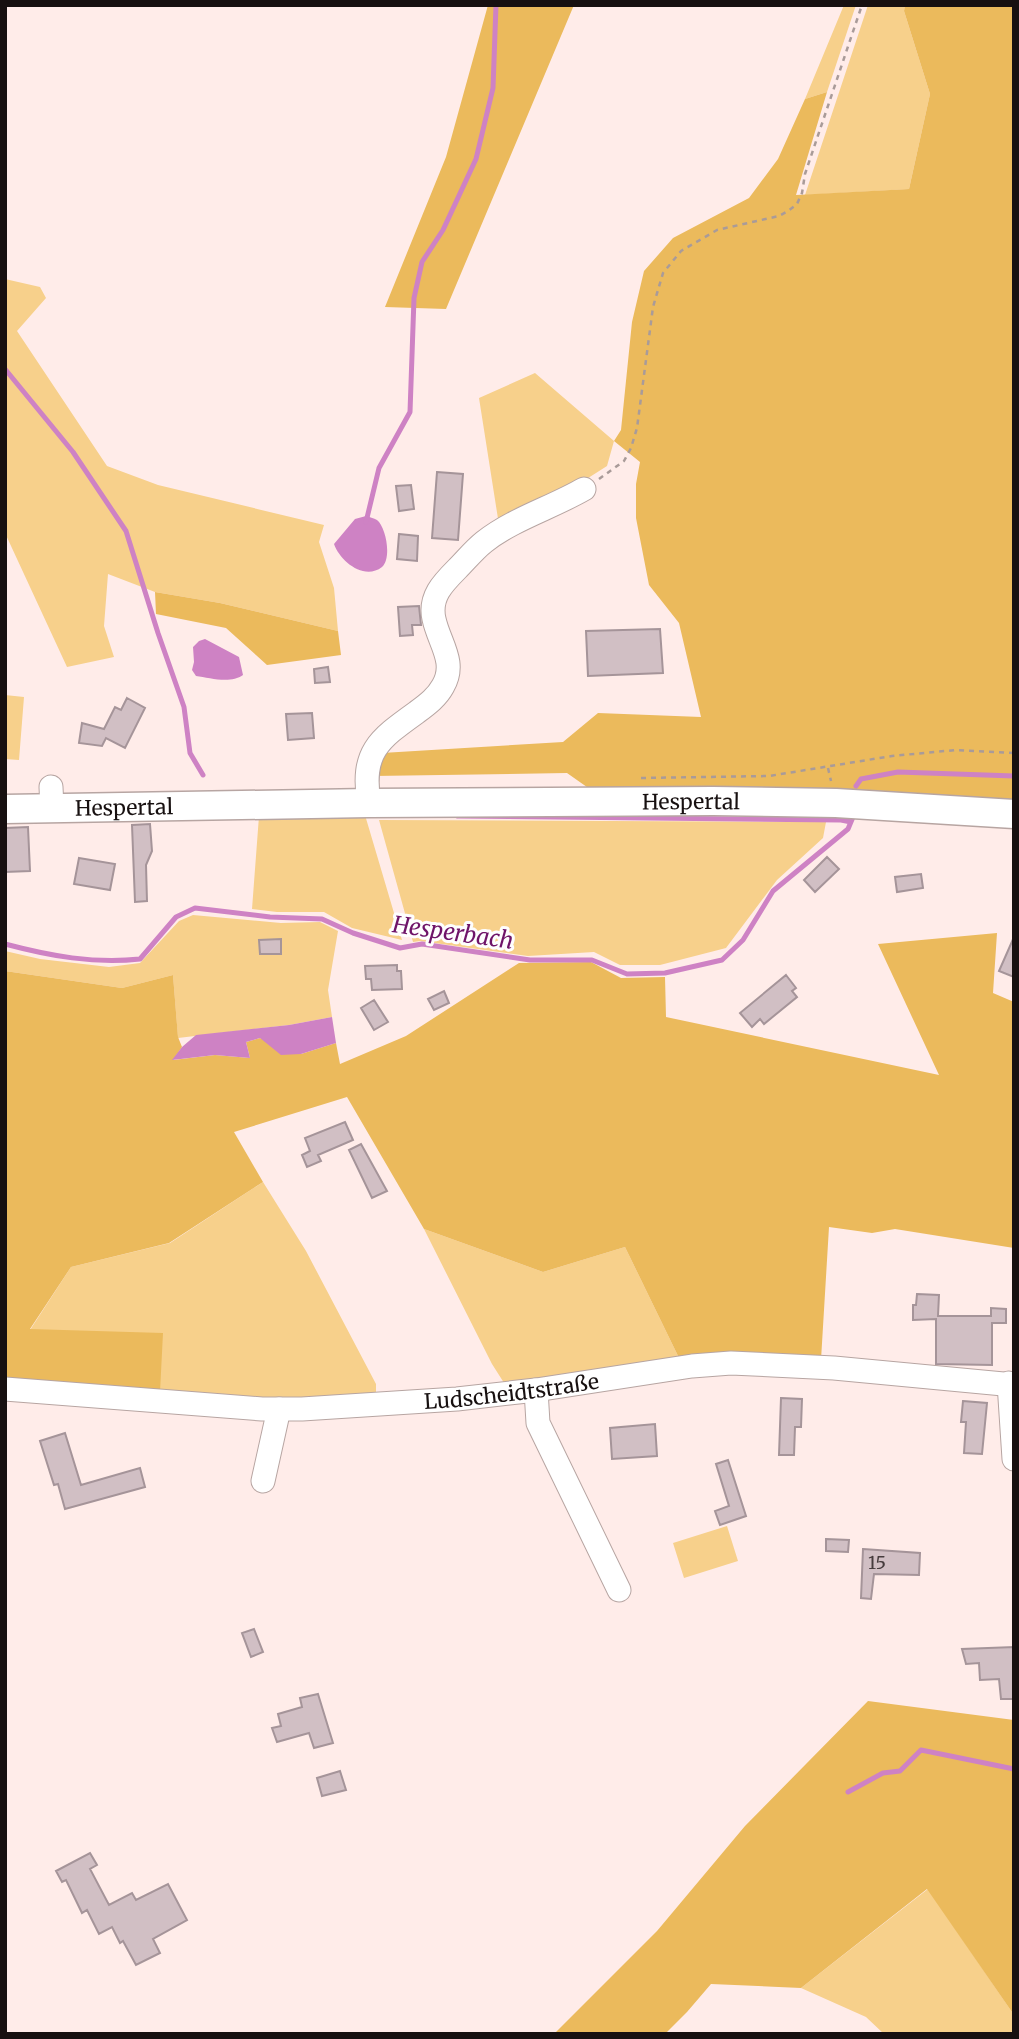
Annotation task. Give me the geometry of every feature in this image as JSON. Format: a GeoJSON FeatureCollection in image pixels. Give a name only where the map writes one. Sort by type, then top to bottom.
{"type":"FeatureCollection","features":[{"type":"Feature","properties":{"kind":"main road","name":"Hespertal"},"geometry":{"type":"LineString","coordinates":[[5,809],[51,798],[369,803],[809,803],[1014,814]]}},
{"type":"Feature","properties":{"kind":"street"},"geometry":{"type":"LineString","coordinates":[[369,803],[365,780],[368,763],[374,751],[388,733],[432,701],[449,671],[448,656],[434,619],[434,600],[438,590],[483,543],[506,528],[584,489]]}},
{"type":"Feature","properties":{"kind":"street","name":"Ludscheidtstraße"},"geometry":{"type":"LineString","coordinates":[[5,1388],[279,1409],[457,1399],[692,1366],[731,1363],[834,1368],[1011,1384]]}},
{"type":"Feature","properties":{"kind":"street"},"geometry":{"type":"LineString","coordinates":[[1011,1384],[1014,1459]]}},
{"type":"Feature","properties":{"kind":"street"},"geometry":{"type":"LineString","coordinates":[[536,1390],[538,1423],[619,1590]]}},
{"type":"Feature","properties":{"kind":"street"},"geometry":{"type":"LineString","coordinates":[[263,1481],[279,1409]]}},
{"type":"Feature","properties":{"kind":"path"},"geometry":{"type":"LineString","coordinates":[[584,489],[624,461],[631,448],[637,428],[653,307],[663,273],[681,251],[717,230],[779,216],[797,204],[802,193],[804,174],[862,5]]}},
{"type":"Feature","properties":{"kind":"path"},"geometry":{"type":"LineString","coordinates":[[629,778],[769,776],[892,756],[956,750],[1014,754]]}},
{"type":"Feature","properties":{"kind":"shaded area"},"geometry":{"type":"Polygon","coordinates":[[[488,5],[574,5],[446,309],[385,307],[446,157],[488,5]]]}},
{"type":"Feature","properties":{"kind":"shaded area"},"geometry":{"type":"Polygon","coordinates":[[[844,5],[856,5],[827,92],[805,99],[844,5]]]}},
{"type":"Feature","properties":{"kind":"shaded area"},"geometry":{"type":"Polygon","coordinates":[[[868,5],[905,5],[904,11],[930,94],[909,189],[805,195],[868,5]]]}},
{"type":"Feature","properties":{"kind":"shaded area"},"geometry":{"type":"Polygon","coordinates":[[[905,5],[1014,5],[1014,804],[594,792],[567,773],[373,776],[382,753],[563,742],[598,713],[701,717],[679,623],[649,585],[636,518],[636,484],[640,462],[614,441],[621,430],[632,322],[644,271],[673,238],[749,198],[778,159],[805,99],[827,92],[796,195],[909,189],[930,94],[904,11],[905,5]]]}},
{"type":"Feature","properties":{"kind":"shaded area"},"geometry":{"type":"Polygon","coordinates":[[[5,279],[40,287],[46,298],[17,331],[107,466],[158,485],[324,525],[319,542],[334,588],[338,631],[220,603],[155,592],[108,574],[104,626],[114,657],[67,667],[5,533],[5,279]]]}},
{"type":"Feature","properties":{"kind":"shaded area"},"geometry":{"type":"Polygon","coordinates":[[[535,373],[614,441],[607,466],[574,487],[499,525],[479,398],[535,373]]]}},
{"type":"Feature","properties":{"kind":"shaded area"},"geometry":{"type":"Polygon","coordinates":[[[366,516],[376,519],[380,524],[387,550],[382,567],[368,572],[347,562],[334,544],[355,519],[366,516]]]}},
{"type":"Feature","properties":{"kind":"shaded area"},"geometry":{"type":"Polygon","coordinates":[[[155,592],[220,603],[338,631],[341,655],[267,665],[226,628],[156,614],[155,592]]]}},
{"type":"Feature","properties":{"kind":"shaded area"},"geometry":{"type":"Polygon","coordinates":[[[205,639],[239,657],[243,675],[227,680],[196,676],[192,670],[193,647],[205,639]]]}},
{"type":"Feature","properties":{"kind":"shaded area"},"geometry":{"type":"Polygon","coordinates":[[[5,695],[24,697],[19,760],[5,759],[5,695]]]}},
{"type":"Feature","properties":{"kind":"shaded area"},"geometry":{"type":"Polygon","coordinates":[[[365,815],[402,940],[352,928],[324,912],[252,909],[259,816],[365,815]]]}},
{"type":"Feature","properties":{"kind":"shaded area"},"geometry":{"type":"Polygon","coordinates":[[[379,820],[826,822],[823,838],[777,880],[726,948],[660,965],[620,965],[594,952],[528,956],[413,942],[379,820]]]}},
{"type":"Feature","properties":{"kind":"shaded area"},"geometry":{"type":"Polygon","coordinates":[[[193,915],[281,923],[320,922],[338,931],[328,990],[332,1017],[289,1025],[178,1038],[173,975],[122,988],[5,971],[5,951],[40,959],[109,967],[140,963],[179,921],[193,915]]]}},
{"type":"Feature","properties":{"kind":"shaded area"},"geometry":{"type":"Polygon","coordinates":[[[997,933],[993,993],[1014,1002],[1014,1248],[895,1229],[872,1233],[829,1227],[821,1360],[680,1360],[625,1247],[543,1272],[424,1229],[347,1097],[234,1132],[263,1182],[169,1243],[71,1267],[30,1329],[163,1333],[160,1392],[5,1379],[5,971],[122,988],[173,975],[178,1037],[182,1047],[173,1060],[215,1055],[250,1058],[246,1042],[260,1038],[301,1054],[336,1043],[340,1064],[406,1036],[519,963],[591,962],[621,978],[665,977],[666,1017],[939,1075],[878,944],[997,933]]]}},
{"type":"Feature","properties":{"kind":"shaded area"},"geometry":{"type":"Polygon","coordinates":[[[332,1017],[336,1043],[301,1054],[281,1055],[260,1038],[246,1042],[250,1058],[215,1055],[172,1060],[196,1035],[289,1025],[332,1017]]]}},
{"type":"Feature","properties":{"kind":"shaded area"},"geometry":{"type":"Polygon","coordinates":[[[263,1182],[306,1251],[376,1384],[376,1393],[278,1399],[160,1392],[30,1330],[71,1267],[170,1243],[263,1182]]]}},
{"type":"Feature","properties":{"kind":"shaded area"},"geometry":{"type":"Polygon","coordinates":[[[424,1229],[543,1272],[625,1247],[680,1360],[506,1386],[492,1364],[424,1229]]]}},
{"type":"Feature","properties":{"kind":"shaded area"},"geometry":{"type":"Polygon","coordinates":[[[727,1526],[738,1561],[684,1578],[673,1543],[727,1526]]]}},
{"type":"Feature","properties":{"kind":"shaded area"},"geometry":{"type":"Polygon","coordinates":[[[868,1701],[1014,1720],[1014,2015],[927,1889],[801,1988],[711,1984],[665,2034],[554,2034],[657,1931],[745,1826],[868,1701]]]}},
{"type":"Feature","properties":{"kind":"shaded area"},"geometry":{"type":"Polygon","coordinates":[[[928,1889],[1014,2015],[1014,2034],[884,2034],[866,2017],[801,1988],[928,1889]]]}},
{"type":"Feature","properties":{"kind":"building"},"geometry":{"type":"Polygon","coordinates":[[[437,472],[463,474],[458,540],[432,538],[437,472]]]}},
{"type":"Feature","properties":{"kind":"building"},"geometry":{"type":"Polygon","coordinates":[[[411,485],[414,509],[399,511],[396,486],[411,485]]]}},
{"type":"Feature","properties":{"kind":"building"},"geometry":{"type":"Polygon","coordinates":[[[399,534],[418,536],[417,561],[397,559],[399,534]]]}},
{"type":"Feature","properties":{"kind":"building"},"geometry":{"type":"Polygon","coordinates":[[[419,606],[421,625],[412,625],[413,635],[400,636],[398,607],[419,606]]]}},
{"type":"Feature","properties":{"kind":"building"},"geometry":{"type":"Polygon","coordinates":[[[660,629],[663,673],[588,676],[586,631],[660,629]]]}},
{"type":"Feature","properties":{"kind":"building"},"geometry":{"type":"Polygon","coordinates":[[[328,667],[330,682],[315,683],[314,669],[328,667]]]}},
{"type":"Feature","properties":{"kind":"building"},"geometry":{"type":"Polygon","coordinates":[[[127,698],[145,708],[125,748],[106,738],[102,746],[79,743],[82,723],[104,729],[115,707],[121,710],[127,698]]]}},
{"type":"Feature","properties":{"kind":"building"},"geometry":{"type":"Polygon","coordinates":[[[312,713],[314,738],[288,740],[286,714],[312,713]]]}},
{"type":"Feature","properties":{"kind":"building"},"geometry":{"type":"Polygon","coordinates":[[[150,824],[152,851],[146,865],[147,901],[135,902],[132,825],[150,824]]]}},
{"type":"Feature","properties":{"kind":"building"},"geometry":{"type":"Polygon","coordinates":[[[28,827],[30,871],[5,872],[5,828],[28,827]]]}},
{"type":"Feature","properties":{"kind":"building"},"geometry":{"type":"Polygon","coordinates":[[[827,857],[839,869],[815,892],[804,880],[827,857]]]}},
{"type":"Feature","properties":{"kind":"building"},"geometry":{"type":"Polygon","coordinates":[[[79,858],[115,864],[110,890],[74,884],[79,858]]]}},
{"type":"Feature","properties":{"kind":"building"},"geometry":{"type":"Polygon","coordinates":[[[921,874],[923,888],[897,892],[895,877],[921,874]]]}},
{"type":"Feature","properties":{"kind":"building"},"geometry":{"type":"Polygon","coordinates":[[[1014,937],[1014,977],[999,971],[1014,937]]]}},
{"type":"Feature","properties":{"kind":"building"},"geometry":{"type":"Polygon","coordinates":[[[281,939],[281,954],[260,954],[259,940],[281,939]]]}},
{"type":"Feature","properties":{"kind":"building"},"geometry":{"type":"Polygon","coordinates":[[[397,965],[397,971],[401,971],[402,989],[372,990],[371,979],[366,979],[365,966],[397,965]]]}},
{"type":"Feature","properties":{"kind":"building"},"geometry":{"type":"Polygon","coordinates":[[[786,975],[796,988],[792,991],[797,997],[764,1024],[760,1019],[752,1027],[740,1013],[786,975]]]}},
{"type":"Feature","properties":{"kind":"building"},"geometry":{"type":"Polygon","coordinates":[[[444,991],[449,1003],[434,1010],[428,999],[444,991]]]}},
{"type":"Feature","properties":{"kind":"building"},"geometry":{"type":"Polygon","coordinates":[[[374,1000],[388,1022],[374,1030],[361,1008],[374,1000]]]}},
{"type":"Feature","properties":{"kind":"building"},"geometry":{"type":"Polygon","coordinates":[[[345,1122],[353,1140],[318,1155],[321,1161],[307,1167],[302,1155],[310,1151],[305,1138],[345,1122]]]}},
{"type":"Feature","properties":{"kind":"building"},"geometry":{"type":"Polygon","coordinates":[[[361,1144],[387,1191],[372,1198],[349,1150],[361,1144]]]}},
{"type":"Feature","properties":{"kind":"building"},"geometry":{"type":"Polygon","coordinates":[[[917,1294],[939,1295],[938,1316],[991,1316],[991,1308],[1006,1309],[1006,1323],[992,1323],[992,1365],[936,1364],[936,1319],[913,1320],[913,1305],[916,1305],[917,1294]]]}},
{"type":"Feature","properties":{"kind":"building"},"geometry":{"type":"Polygon","coordinates":[[[781,1398],[802,1399],[801,1427],[795,1427],[794,1455],[779,1455],[781,1398]]]}},
{"type":"Feature","properties":{"kind":"building"},"geometry":{"type":"Polygon","coordinates":[[[963,1401],[987,1403],[982,1454],[964,1453],[966,1422],[961,1422],[963,1401]]]}},
{"type":"Feature","properties":{"kind":"building"},"geometry":{"type":"Polygon","coordinates":[[[655,1424],[657,1456],[612,1459],[610,1428],[655,1424]]]}},
{"type":"Feature","properties":{"kind":"building"},"geometry":{"type":"Polygon","coordinates":[[[65,1433],[81,1485],[140,1468],[145,1487],[65,1509],[40,1441],[65,1433]]]}},
{"type":"Feature","properties":{"kind":"building"},"geometry":{"type":"Polygon","coordinates":[[[728,1460],[746,1516],[720,1525],[715,1511],[729,1506],[716,1464],[728,1460]]]}},
{"type":"Feature","properties":{"kind":"building"},"geometry":{"type":"Polygon","coordinates":[[[826,1539],[849,1540],[848,1552],[826,1551],[826,1539]]]}},
{"type":"Feature","properties":{"kind":"building"},"geometry":{"type":"Polygon","coordinates":[[[863,1549],[920,1553],[919,1575],[874,1574],[871,1599],[861,1598],[863,1549]]]}},
{"type":"Feature","properties":{"kind":"building"},"geometry":{"type":"Polygon","coordinates":[[[254,1629],[263,1652],[251,1657],[242,1633],[254,1629]]]}},
{"type":"Feature","properties":{"kind":"building"},"geometry":{"type":"Polygon","coordinates":[[[1014,1647],[1014,1699],[1001,1699],[999,1679],[980,1680],[979,1663],[966,1664],[962,1649],[1014,1647]]]}},
{"type":"Feature","properties":{"kind":"building"},"geometry":{"type":"Polygon","coordinates":[[[318,1694],[333,1743],[314,1748],[309,1733],[277,1742],[272,1728],[281,1726],[278,1714],[302,1707],[300,1698],[318,1694]]]}},
{"type":"Feature","properties":{"kind":"building"},"geometry":{"type":"Polygon","coordinates":[[[340,1771],[346,1790],[322,1796],[317,1778],[340,1771]]]}},
{"type":"Feature","properties":{"kind":"building"},"geometry":{"type":"Polygon","coordinates":[[[90,1853],[97,1865],[90,1869],[109,1905],[132,1893],[136,1900],[168,1884],[187,1920],[153,1939],[160,1953],[136,1965],[112,1927],[99,1934],[87,1910],[82,1913],[66,1880],[62,1882],[56,1871],[90,1853]]]}},
{"type":"Feature","properties":{"kind":"waterway"},"geometry":{"type":"LineString","coordinates":[[366,522],[379,468],[410,412],[414,298],[422,262],[443,230],[476,159],[493,88],[496,5]]}},
{"type":"Feature","properties":{"kind":"waterway"},"geometry":{"type":"LineString","coordinates":[[5,369],[73,452],[126,531],[184,707],[190,753],[203,775]]}},
{"type":"Feature","properties":{"kind":"waterway","name":"Hesperbach"},"geometry":{"type":"LineString","coordinates":[[856,786],[861,779],[898,772],[1014,776]]}},
{"type":"Feature","properties":{"kind":"waterway"},"geometry":{"type":"LineString","coordinates":[[457,816],[851,822]]}},
{"type":"Feature","properties":{"kind":"waterway","name":"Hesperbach"},"geometry":{"type":"LineString","coordinates":[[5,944],[72,958],[140,959],[176,917],[195,908],[270,917],[322,919],[353,933],[400,948],[422,944],[530,960],[592,960],[627,974],[665,973],[722,960],[743,940],[773,891],[848,829],[853,817]]}},
{"type":"Feature","properties":{"kind":"waterway"},"geometry":{"type":"LineString","coordinates":[[848,1792],[883,1773],[900,1771],[921,1750],[1014,1769]]}}]}
